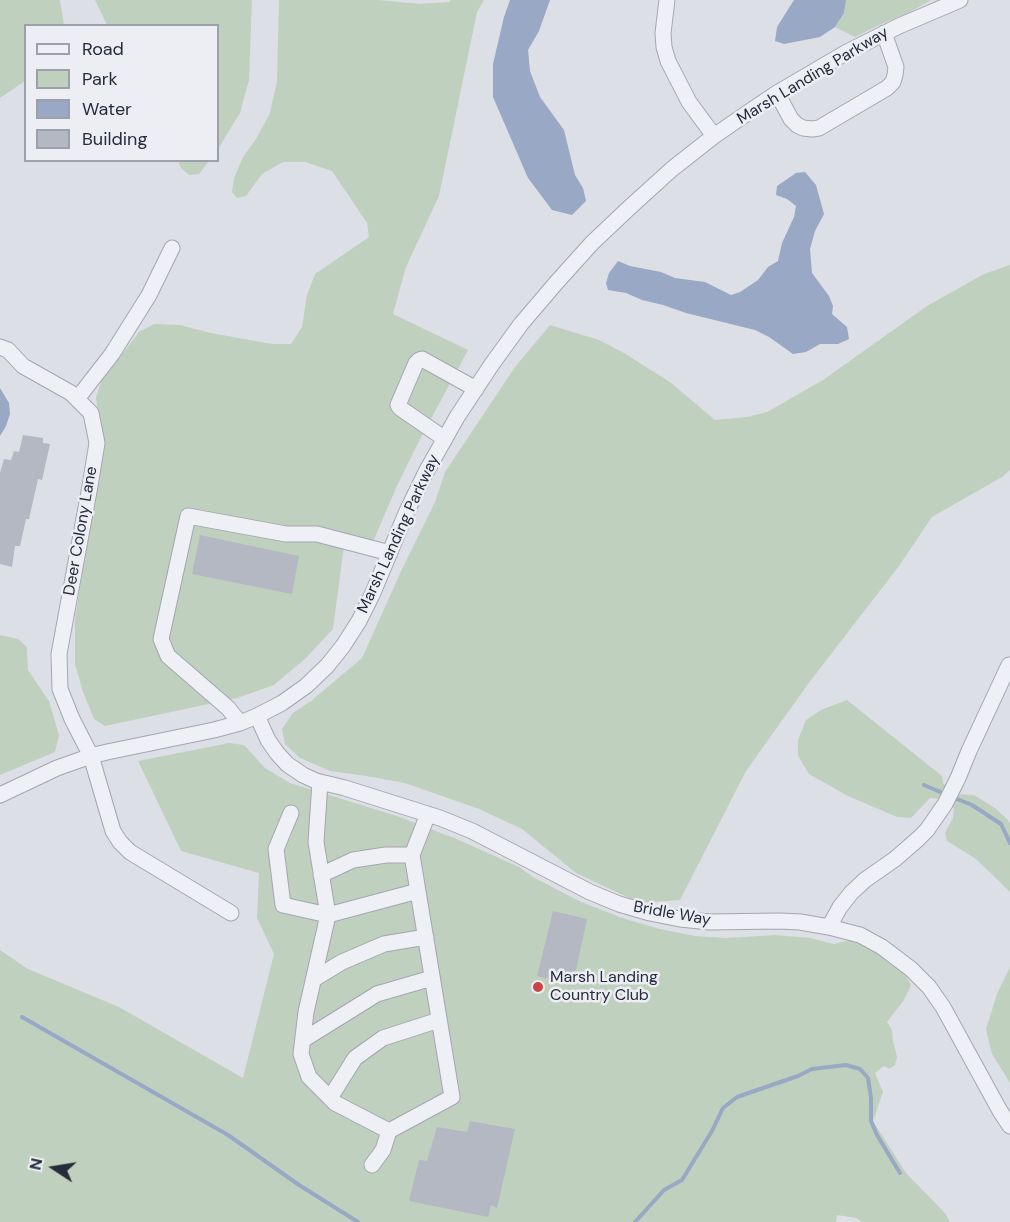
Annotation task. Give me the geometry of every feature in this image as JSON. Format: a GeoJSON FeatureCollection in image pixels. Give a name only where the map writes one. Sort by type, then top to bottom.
{"type":"FeatureCollection","features":[{"type":"Feature","properties":{"kind":"street"},"geometry":{"type":"LineString","coordinates":[[667,0],[663,33],[668,61],[689,102],[714,136]]}},
{"type":"Feature","properties":{"kind":"street","name":"Marsh Landing Parkway"},"geometry":{"type":"LineString","coordinates":[[0,795],[57,768],[90,756],[240,723],[294,695],[327,666],[359,621],[426,472],[492,364],[521,324],[592,243],[672,170],[714,136],[777,93],[846,52],[960,0]]}},
{"type":"Feature","properties":{"kind":"street"},"geometry":{"type":"LineString","coordinates":[[777,93],[791,119],[797,125],[803,128],[819,128],[887,88],[892,82],[896,67],[884,33]]}},
{"type":"Feature","properties":{"kind":"street"},"geometry":{"type":"LineString","coordinates":[[77,399],[112,354],[149,295],[172,248]]}},
{"type":"Feature","properties":{"kind":"street","name":"Deer Colony Lane"},"geometry":{"type":"LineString","coordinates":[[0,347],[8,350],[23,366],[71,393],[91,413],[97,443],[59,654],[60,689],[90,756],[113,831],[130,852],[231,913]]}},
{"type":"Feature","properties":{"kind":"street"},"geometry":{"type":"LineString","coordinates":[[445,439],[398,405],[416,363],[422,359],[476,389]]}},
{"type":"Feature","properties":{"kind":"street"},"geometry":{"type":"LineString","coordinates":[[240,723],[228,708],[168,656],[161,639],[188,516],[286,534],[317,534],[390,553]]}},
{"type":"Feature","properties":{"kind":"street"},"geometry":{"type":"LineString","coordinates":[[829,927],[851,893],[918,840],[945,804],[1009,665]]}},
{"type":"Feature","properties":{"kind":"street","name":"Bridle Way"},"geometry":{"type":"LineString","coordinates":[[257,716],[268,741],[277,753],[287,764],[303,775],[428,814],[472,831],[590,892],[619,904],[680,919],[710,922],[800,922],[860,935],[882,946],[911,969],[943,1007],[1010,1126]]}},
{"type":"Feature","properties":{"kind":"street"},"geometry":{"type":"LineString","coordinates":[[320,782],[316,842],[328,915],[306,1012],[301,1054],[309,1077],[334,1102],[389,1131]]}},
{"type":"Feature","properties":{"kind":"street"},"geometry":{"type":"LineString","coordinates":[[291,813],[276,849],[283,905],[328,915],[418,891]]}},
{"type":"Feature","properties":{"kind":"street"},"geometry":{"type":"LineString","coordinates":[[372,1165],[383,1150],[389,1131],[452,1097],[412,855],[428,814]]}},
{"type":"Feature","properties":{"kind":"street"},"geometry":{"type":"LineString","coordinates":[[321,875],[353,861],[386,855],[412,855]]}},
{"type":"Feature","properties":{"kind":"street"},"geometry":{"type":"LineString","coordinates":[[314,979],[342,962],[384,944],[426,937]]}},
{"type":"Feature","properties":{"kind":"street"},"geometry":{"type":"LineString","coordinates":[[303,1040],[377,994],[432,978]]}},
{"type":"Feature","properties":{"kind":"street"},"geometry":{"type":"LineString","coordinates":[[330,1098],[356,1058],[383,1038],[439,1020]]}},
{"type":"Feature","properties":{"kind":"green space"},"geometry":{"type":"Polygon","coordinates":[[[0,0],[60,0],[64,24],[24,24],[24,82],[0,98],[0,0]]]}},
{"type":"Feature","properties":{"kind":"green space"},"geometry":{"type":"Polygon","coordinates":[[[95,0],[252,0],[249,80],[240,113],[219,147],[219,24],[107,24],[95,0]]]}},
{"type":"Feature","properties":{"kind":"green space"},"geometry":{"type":"Polygon","coordinates":[[[279,0],[378,0],[420,4],[451,0],[484,0],[477,12],[439,196],[406,267],[393,314],[468,350],[418,443],[372,544],[345,538],[333,629],[306,658],[274,685],[237,698],[105,726],[94,719],[75,664],[75,619],[100,473],[102,437],[96,398],[101,382],[139,332],[154,324],[180,325],[272,344],[291,344],[302,327],[307,295],[315,274],[369,237],[367,223],[332,171],[305,162],[283,162],[262,174],[246,196],[237,198],[232,192],[234,178],[243,157],[270,113],[277,81],[279,0]]]}},
{"type":"Feature","properties":{"kind":"green space"},"geometry":{"type":"Polygon","coordinates":[[[846,0],[931,0],[855,37],[835,27],[844,13],[846,0]]]}},
{"type":"Feature","properties":{"kind":"green space"},"geometry":{"type":"Polygon","coordinates":[[[178,162],[208,162],[199,174],[189,175],[178,162]]]}},
{"type":"Feature","properties":{"kind":"green space"},"geometry":{"type":"Polygon","coordinates":[[[1010,265],[1010,470],[1002,477],[932,517],[899,566],[808,684],[746,771],[680,900],[640,903],[576,873],[522,829],[479,809],[405,783],[330,771],[300,758],[285,744],[282,729],[293,713],[311,701],[362,658],[435,502],[445,472],[515,367],[550,325],[599,340],[624,353],[670,382],[715,420],[747,417],[767,412],[823,380],[927,306],[984,274],[1010,265]]]}},
{"type":"Feature","properties":{"kind":"green space"},"geometry":{"type":"Polygon","coordinates":[[[0,635],[18,639],[27,647],[28,670],[49,701],[59,735],[55,752],[0,775],[0,635]]]}},
{"type":"Feature","properties":{"kind":"green space"},"geometry":{"type":"Polygon","coordinates":[[[847,700],[942,776],[943,783],[954,794],[974,795],[995,808],[1007,819],[1010,823],[1010,892],[976,859],[947,841],[945,833],[953,818],[954,808],[943,799],[930,798],[911,818],[897,817],[848,796],[809,774],[798,756],[798,740],[806,720],[821,710],[847,700]]]}},
{"type":"Feature","properties":{"kind":"green space"},"geometry":{"type":"Polygon","coordinates":[[[229,743],[244,745],[265,768],[290,783],[397,816],[459,840],[519,867],[579,901],[625,919],[695,936],[726,938],[775,935],[810,938],[834,944],[850,940],[883,954],[902,969],[911,985],[904,1000],[887,1022],[892,1030],[897,1057],[895,1065],[889,1069],[884,1066],[875,1073],[883,1092],[873,1121],[906,1173],[945,1213],[950,1222],[862,1222],[856,1218],[837,1215],[836,1222],[0,1222],[0,950],[28,969],[119,1007],[243,1078],[274,954],[257,918],[259,873],[181,851],[138,761],[229,743]]]}},
{"type":"Feature","properties":{"kind":"green space"},"geometry":{"type":"Polygon","coordinates":[[[1010,967],[1010,1083],[992,1054],[986,1029],[997,994],[1010,967]]]}},
{"type":"Feature","properties":{"kind":"water"},"geometry":{"type":"Polygon","coordinates":[[[510,0],[550,0],[539,31],[528,50],[530,71],[540,97],[564,130],[575,175],[583,188],[586,201],[572,215],[552,210],[528,178],[493,97],[493,64],[510,0]]]}},
{"type":"Feature","properties":{"kind":"water"},"geometry":{"type":"Polygon","coordinates":[[[794,0],[846,0],[844,13],[835,27],[820,37],[784,44],[775,41],[777,27],[794,0]]]}},
{"type":"Feature","properties":{"kind":"water"},"geometry":{"type":"Polygon","coordinates":[[[805,172],[816,185],[824,214],[815,231],[810,249],[812,273],[829,296],[833,306],[832,314],[847,327],[849,339],[838,344],[820,344],[806,352],[793,354],[755,330],[686,313],[626,293],[608,290],[606,283],[609,273],[618,261],[675,278],[705,282],[731,295],[740,292],[758,280],[768,267],[778,261],[796,206],[776,195],[777,186],[796,173],[805,172]]]}},
{"type":"Feature","properties":{"kind":"water"},"geometry":{"type":"Polygon","coordinates":[[[0,388],[9,403],[10,414],[0,436],[0,388]]]}},
{"type":"Feature","properties":{"kind":"building"},"geometry":{"type":"Polygon","coordinates":[[[23,435],[43,438],[43,443],[50,444],[42,480],[38,479],[20,546],[15,546],[12,567],[0,564],[0,473],[4,459],[11,460],[14,451],[19,452],[23,435]]]}},
{"type":"Feature","properties":{"kind":"building"},"geometry":{"type":"Polygon","coordinates":[[[200,535],[299,556],[292,594],[192,574],[200,535]]]}},
{"type":"Feature","properties":{"kind":"building"},"geometry":{"type":"Polygon","coordinates":[[[553,911],[587,919],[573,984],[537,976],[553,911]]]}},
{"type":"Feature","properties":{"kind":"building"},"geometry":{"type":"Polygon","coordinates":[[[470,1121],[515,1129],[497,1208],[491,1205],[488,1217],[409,1201],[419,1160],[427,1161],[437,1127],[467,1132],[470,1121]]]}},
{"type":"Feature","properties":{"kind":"waterway"},"geometry":{"type":"LineString","coordinates":[[924,785],[945,794]]}},
{"type":"Feature","properties":{"kind":"waterway"},"geometry":{"type":"LineString","coordinates":[[952,797],[972,805],[1001,824],[1010,843]]}},
{"type":"Feature","properties":{"kind":"waterway"},"geometry":{"type":"LineString","coordinates":[[22,1017],[228,1135],[299,1185],[358,1222]]}},
{"type":"Feature","properties":{"kind":"waterway"},"geometry":{"type":"LineString","coordinates":[[635,1222],[664,1190],[682,1180],[712,1131],[723,1108],[737,1097],[812,1069],[846,1065],[860,1069],[868,1078],[871,1121],[900,1173]]}},
{"type":"Feature","properties":{"kind":"place","name":"Marsh Landing Country Club"},"geometry":{"type":"Point","coordinates":[538,987]}}]}
